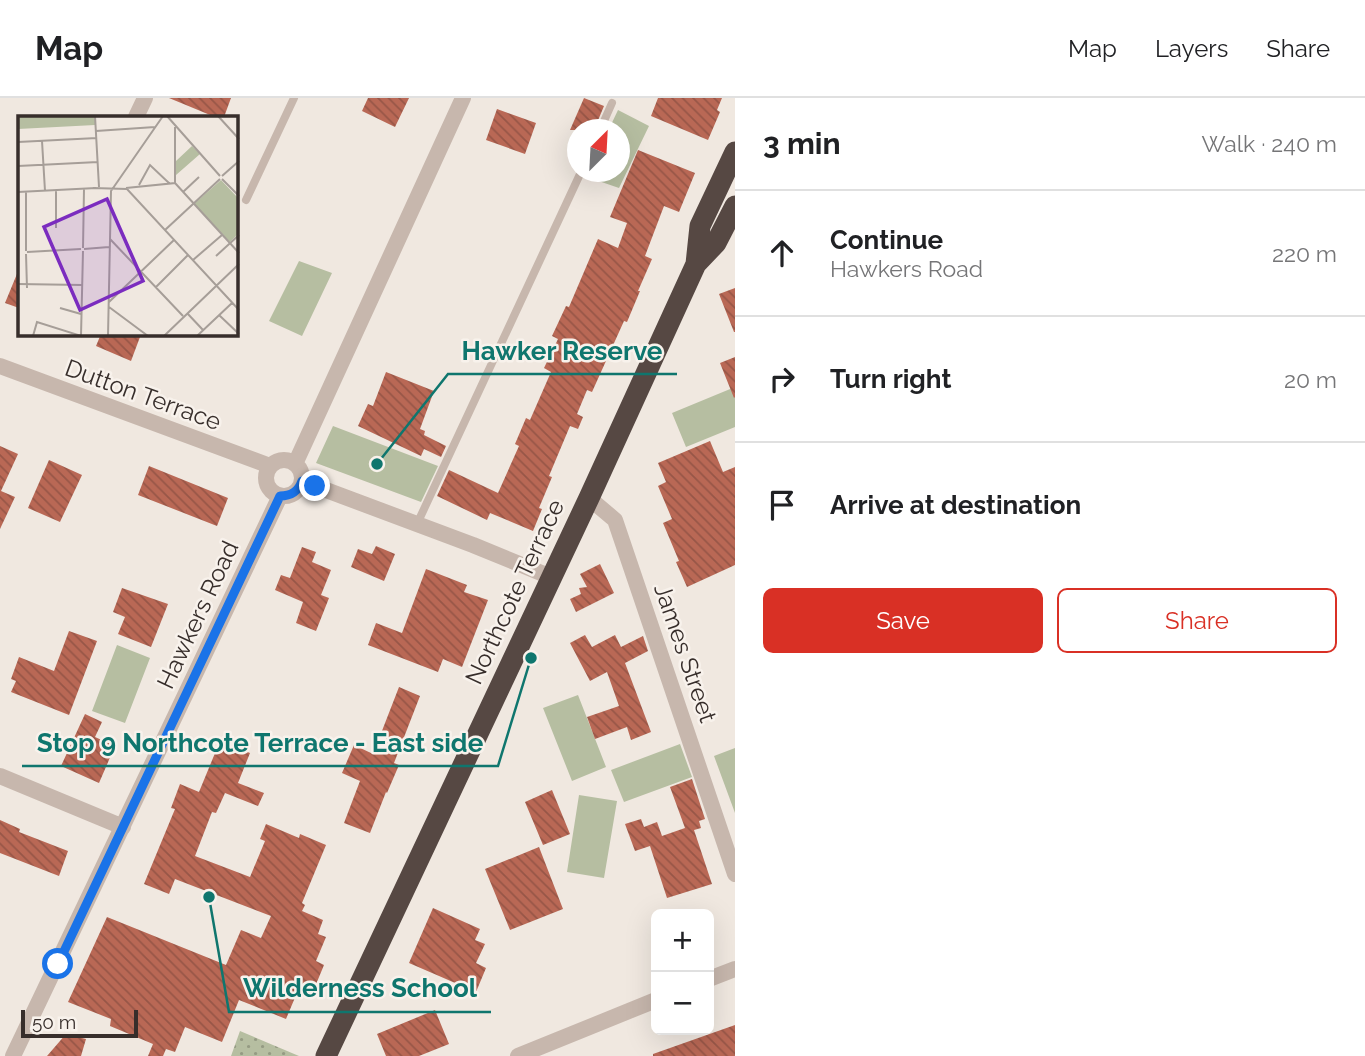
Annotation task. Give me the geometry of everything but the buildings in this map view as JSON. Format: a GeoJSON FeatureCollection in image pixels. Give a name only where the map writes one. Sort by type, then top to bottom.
{"type":"FeatureCollection","features":[{"type":"Feature","properties":{"kind":"highway","name":"Northcote Terrace"},"geometry":{"type":"LineString","coordinates":[[326,1056],[589,498],[696,264],[700,226],[735,152]]}},
{"type":"Feature","properties":{"kind":"highway","name":"Northcote Terrace"},"geometry":{"type":"LineString","coordinates":[[696,264],[716,243],[735,206]]}},
{"type":"Feature","properties":{"kind":"street"},"geometry":{"type":"LineString","coordinates":[[136,116],[145,98]]}},
{"type":"Feature","properties":{"kind":"street"},"geometry":{"type":"LineString","coordinates":[[295,464],[463,98]]}},
{"type":"Feature","properties":{"kind":"street","name":"Dutton Terrace"},"geometry":{"type":"LineString","coordinates":[[0,366],[270,466]]}},
{"type":"Feature","properties":{"kind":"street"},"geometry":{"type":"LineString","coordinates":[[279,460],[290,461],[299,469],[302,481],[292,495],[274,494],[266,484],[270,466],[279,460]]}},
{"type":"Feature","properties":{"kind":"street"},"geometry":{"type":"LineString","coordinates":[[302,481],[551,577]]}},
{"type":"Feature","properties":{"kind":"street","name":"Hawkers Road"},"geometry":{"type":"LineString","coordinates":[[13,1056],[280,496]]}},
{"type":"Feature","properties":{"kind":"street","name":"James Street"},"geometry":{"type":"LineString","coordinates":[[589,498],[615,520],[735,874]]}},
{"type":"Feature","properties":{"kind":"street"},"geometry":{"type":"LineString","coordinates":[[0,776],[123,827]]}},
{"type":"Feature","properties":{"kind":"street"},"geometry":{"type":"LineString","coordinates":[[714,977],[735,969]]}},
{"type":"Feature","properties":{"kind":"street"},"geometry":{"type":"LineString","coordinates":[[517,1056],[651,1002]]}},
{"type":"Feature","properties":{"kind":"lane"},"geometry":{"type":"LineString","coordinates":[[246,200],[293,98]]}},
{"type":"Feature","properties":{"kind":"lane"},"geometry":{"type":"LineString","coordinates":[[605,119],[612,103]]}},
{"type":"Feature","properties":{"kind":"lane"},"geometry":{"type":"LineString","coordinates":[[417,524],[576,182]]}},
{"type":"Feature","properties":{"kind":"green space"},"geometry":{"type":"Polygon","coordinates":[[[618,110],[649,126],[630,165],[630,119],[614,119],[618,110]]]}},
{"type":"Feature","properties":{"kind":"green space"},"geometry":{"type":"Polygon","coordinates":[[[602,182],[622,182],[619,188],[602,182]]]}},
{"type":"Feature","properties":{"kind":"green space"},"geometry":{"type":"Polygon","coordinates":[[[299,261],[332,273],[302,336],[269,321],[299,261]]]}},
{"type":"Feature","properties":{"kind":"green space"},"geometry":{"type":"Polygon","coordinates":[[[735,387],[735,427],[686,447],[672,413],[735,387]]]}},
{"type":"Feature","properties":{"kind":"green space"},"geometry":{"type":"Polygon","coordinates":[[[333,426],[438,466],[421,502],[316,463],[333,426]]]}},
{"type":"Feature","properties":{"kind":"green space"},"geometry":{"type":"Polygon","coordinates":[[[117,645],[150,658],[125,723],[92,711],[117,645]]]}},
{"type":"Feature","properties":{"kind":"green space"},"geometry":{"type":"Polygon","coordinates":[[[578,695],[606,767],[572,781],[543,708],[578,695]]]}},
{"type":"Feature","properties":{"kind":"green space"},"geometry":{"type":"Polygon","coordinates":[[[680,744],[692,777],[624,802],[611,770],[680,744]]]}},
{"type":"Feature","properties":{"kind":"green space"},"geometry":{"type":"Polygon","coordinates":[[[735,748],[735,813],[714,756],[735,748]]]}},
{"type":"Feature","properties":{"kind":"green space"},"geometry":{"type":"Polygon","coordinates":[[[579,795],[617,801],[604,878],[567,872],[579,795]]]}},
{"type":"Feature","properties":{"kind":"green space"},"geometry":{"type":"Polygon","coordinates":[[[240,1031],[299,1056],[231,1056],[240,1031]]]}},
{"type":"Feature","properties":{"kind":"place","name":"Hawker Reserve"},"geometry":{"type":"Point","coordinates":[377,464]}},
{"type":"Feature","properties":{"kind":"place","name":"Stop 9 Northcote Terrace - East side"},"geometry":{"type":"Point","coordinates":[531,658]}},
{"type":"Feature","properties":{"kind":"place","name":"Wilderness School"},"geometry":{"type":"Point","coordinates":[209,897]}},
{"type":"Feature","properties":{"kind":"route"},"geometry":{"type":"LineString","coordinates":[[58,964],[280,496],[292,495],[302,481],[315,486]]}}]}
